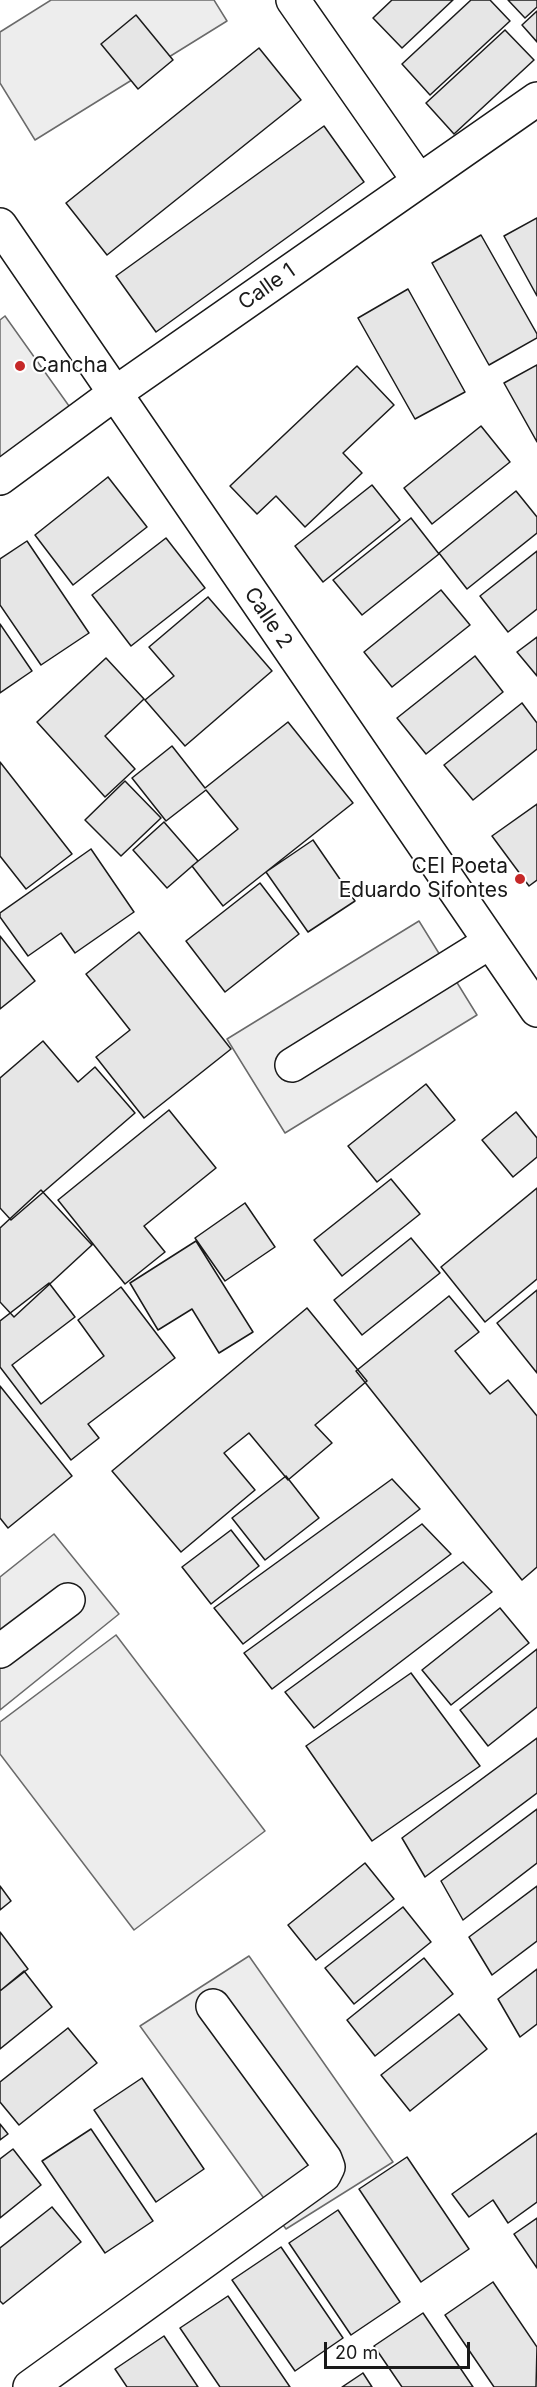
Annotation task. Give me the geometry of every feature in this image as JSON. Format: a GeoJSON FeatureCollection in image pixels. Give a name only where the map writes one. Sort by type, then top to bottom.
{"type":"FeatureCollection","features":[{"type":"Feature","properties":{"kind":"street"},"geometry":{"type":"LineString","coordinates":[[293,0],[419,181]]}},
{"type":"Feature","properties":{"kind":"street","name":"Calle 1"},"geometry":{"type":"LineString","coordinates":[[0,478],[114,393],[537,99]]}},
{"type":"Feature","properties":{"kind":"street","name":"Calle 2"},"geometry":{"type":"LineString","coordinates":[[0,225],[537,1010]]}},
{"type":"Feature","properties":{"kind":"street"},"geometry":{"type":"LineString","coordinates":[[292,1065],[490,942]]}},
{"type":"Feature","properties":{"kind":"street"},"geometry":{"type":"LineString","coordinates":[[0,1651],[68,1600]]}},
{"type":"Feature","properties":{"kind":"street"},"geometry":{"type":"LineString","coordinates":[[30,2387],[324,2175],[328,2167],[325,2159],[213,2006]]}},
{"type":"Feature","properties":{"kind":"shaded area"},"geometry":{"type":"Polygon","coordinates":[[[51,0],[214,0],[227,21],[35,140],[0,83],[0,32],[51,0]]]}},
{"type":"Feature","properties":{"kind":"shaded area","name":"Cancha"},"geometry":{"type":"Polygon","coordinates":[[[5,316],[74,413],[0,465],[0,320],[5,316]]]}},
{"type":"Feature","properties":{"kind":"shaded area"},"geometry":{"type":"Polygon","coordinates":[[[419,921],[477,1015],[285,1133],[227,1039],[419,921]]]}},
{"type":"Feature","properties":{"kind":"shaded area"},"geometry":{"type":"Polygon","coordinates":[[[54,1534],[119,1614],[0,1710],[0,1577],[54,1534]]]}},
{"type":"Feature","properties":{"kind":"shaded area"},"geometry":{"type":"Polygon","coordinates":[[[116,1635],[265,1831],[134,1930],[0,1754],[0,1722],[116,1635]]]}},
{"type":"Feature","properties":{"kind":"shaded area"},"geometry":{"type":"Polygon","coordinates":[[[249,1956],[393,2162],[286,2229],[140,2026],[249,1956]]]}},
{"type":"Feature","properties":{"kind":"building"},"geometry":{"type":"Polygon","coordinates":[[[392,0],[453,0],[402,48],[373,18],[392,0]]]}},
{"type":"Feature","properties":{"kind":"building"},"geometry":{"type":"Polygon","coordinates":[[[471,0],[490,0],[510,21],[430,95],[402,64],[471,0]]]}},
{"type":"Feature","properties":{"kind":"building"},"geometry":{"type":"Polygon","coordinates":[[[508,0],[537,0],[537,7],[525,18],[508,0]]]}},
{"type":"Feature","properties":{"kind":"building"},"geometry":{"type":"Polygon","coordinates":[[[537,11],[537,42],[522,25],[537,11]]]}},
{"type":"Feature","properties":{"kind":"building"},"geometry":{"type":"Polygon","coordinates":[[[136,15],[173,60],[138,89],[101,44],[136,15]]]}},
{"type":"Feature","properties":{"kind":"building"},"geometry":{"type":"Polygon","coordinates":[[[505,30],[534,60],[454,134],[426,103],[505,30]]]}},
{"type":"Feature","properties":{"kind":"building"},"geometry":{"type":"Polygon","coordinates":[[[259,48],[301,100],[107,255],[66,203],[259,48]]]}},
{"type":"Feature","properties":{"kind":"building"},"geometry":{"type":"Polygon","coordinates":[[[324,126],[364,182],[156,332],[116,276],[324,126]]]}},
{"type":"Feature","properties":{"kind":"building"},"geometry":{"type":"Polygon","coordinates":[[[537,218],[537,296],[504,236],[537,218]]]}},
{"type":"Feature","properties":{"kind":"building"},"geometry":{"type":"Polygon","coordinates":[[[481,235],[537,334],[537,338],[489,365],[432,263],[481,235]]]}},
{"type":"Feature","properties":{"kind":"building"},"geometry":{"type":"Polygon","coordinates":[[[408,289],[465,392],[415,419],[358,318],[408,289]]]}},
{"type":"Feature","properties":{"kind":"building"},"geometry":{"type":"Polygon","coordinates":[[[537,365],[537,442],[504,383],[537,365]]]}},
{"type":"Feature","properties":{"kind":"building"},"geometry":{"type":"Polygon","coordinates":[[[357,366],[394,405],[343,453],[362,473],[305,527],[276,496],[257,514],[230,486],[357,366]]]}},
{"type":"Feature","properties":{"kind":"building"},"geometry":{"type":"Polygon","coordinates":[[[481,426],[510,462],[432,524],[404,488],[481,426]]]}},
{"type":"Feature","properties":{"kind":"building"},"geometry":{"type":"Polygon","coordinates":[[[108,477],[147,527],[73,585],[35,535],[108,477]]]}},
{"type":"Feature","properties":{"kind":"building"},"geometry":{"type":"Polygon","coordinates":[[[372,485],[400,520],[323,582],[295,546],[372,485]]]}},
{"type":"Feature","properties":{"kind":"building"},"geometry":{"type":"Polygon","coordinates":[[[516,491],[537,517],[537,533],[467,589],[439,553],[516,491]]]}},
{"type":"Feature","properties":{"kind":"building"},"geometry":{"type":"Polygon","coordinates":[[[411,518],[439,554],[362,615],[333,580],[411,518]]]}},
{"type":"Feature","properties":{"kind":"building"},"geometry":{"type":"Polygon","coordinates":[[[166,538],[205,588],[131,646],[92,595],[166,538]]]}},
{"type":"Feature","properties":{"kind":"building"},"geometry":{"type":"Polygon","coordinates":[[[27,541],[89,633],[41,665],[0,605],[0,559],[27,541]]]}},
{"type":"Feature","properties":{"kind":"building"},"geometry":{"type":"Polygon","coordinates":[[[537,551],[537,609],[508,632],[480,596],[537,551]]]}},
{"type":"Feature","properties":{"kind":"building"},"geometry":{"type":"Polygon","coordinates":[[[441,590],[470,625],[392,687],[364,652],[441,590]]]}},
{"type":"Feature","properties":{"kind":"building"},"geometry":{"type":"Polygon","coordinates":[[[208,597],[272,671],[185,746],[145,700],[174,676],[149,647],[208,597]]]}},
{"type":"Feature","properties":{"kind":"building"},"geometry":{"type":"Polygon","coordinates":[[[0,624],[32,671],[0,693],[0,624]]]}},
{"type":"Feature","properties":{"kind":"building"},"geometry":{"type":"Polygon","coordinates":[[[537,637],[537,676],[517,652],[537,637]]]}},
{"type":"Feature","properties":{"kind":"building"},"geometry":{"type":"Polygon","coordinates":[[[475,656],[503,692],[426,754],[397,718],[475,656]]]}},
{"type":"Feature","properties":{"kind":"building"},"geometry":{"type":"Polygon","coordinates":[[[106,658],[144,699],[105,736],[135,769],[105,797],[37,722],[106,658]]]}},
{"type":"Feature","properties":{"kind":"building"},"geometry":{"type":"Polygon","coordinates":[[[522,703],[537,723],[537,749],[473,800],[444,765],[522,703]]]}},
{"type":"Feature","properties":{"kind":"building"},"geometry":{"type":"Polygon","coordinates":[[[288,722],[353,803],[223,906],[192,866],[238,829],[206,790],[166,821],[132,778],[172,746],[205,788],[288,722]]]}},
{"type":"Feature","properties":{"kind":"building"},"geometry":{"type":"Polygon","coordinates":[[[0,762],[72,854],[26,889],[0,856],[0,762]]]}},
{"type":"Feature","properties":{"kind":"building"},"geometry":{"type":"Polygon","coordinates":[[[125,781],[161,818],[121,856],[85,820],[125,781]]]}},
{"type":"Feature","properties":{"kind":"building"},"geometry":{"type":"Polygon","coordinates":[[[537,804],[537,880],[529,886],[492,836],[537,804]]]}},
{"type":"Feature","properties":{"kind":"building"},"geometry":{"type":"Polygon","coordinates":[[[164,822],[198,861],[167,888],[133,850],[164,822]]]}},
{"type":"Feature","properties":{"kind":"building"},"geometry":{"type":"Polygon","coordinates":[[[313,840],[355,901],[308,932],[266,872],[313,840]]]}},
{"type":"Feature","properties":{"kind":"building"},"geometry":{"type":"Polygon","coordinates":[[[91,849],[134,912],[75,953],[61,933],[28,956],[0,917],[0,913],[91,849]]]}},
{"type":"Feature","properties":{"kind":"building"},"geometry":{"type":"Polygon","coordinates":[[[260,883],[299,934],[225,992],[186,941],[260,883]]]}},
{"type":"Feature","properties":{"kind":"building"},"geometry":{"type":"Polygon","coordinates":[[[139,932],[231,1049],[144,1118],[96,1057],[130,1030],[86,974],[139,932]]]}},
{"type":"Feature","properties":{"kind":"building"},"geometry":{"type":"Polygon","coordinates":[[[0,936],[35,981],[0,1009],[0,936]]]}},
{"type":"Feature","properties":{"kind":"building"},"geometry":{"type":"Polygon","coordinates":[[[43,1041],[78,1082],[95,1067],[135,1113],[11,1220],[0,1208],[0,1078],[43,1041]]]}},
{"type":"Feature","properties":{"kind":"building"},"geometry":{"type":"Polygon","coordinates":[[[426,1084],[455,1120],[377,1182],[348,1146],[426,1084]]]}},
{"type":"Feature","properties":{"kind":"building"},"geometry":{"type":"Polygon","coordinates":[[[169,1110],[216,1168],[144,1226],[165,1252],[125,1284],[58,1200],[169,1110]]]}},
{"type":"Feature","properties":{"kind":"building"},"geometry":{"type":"Polygon","coordinates":[[[516,1112],[537,1138],[537,1157],[513,1177],[482,1140],[516,1112]]]}},
{"type":"Feature","properties":{"kind":"building"},"geometry":{"type":"Polygon","coordinates":[[[391,1179],[420,1214],[342,1276],[314,1240],[391,1179]]]}},
{"type":"Feature","properties":{"kind":"building"},"geometry":{"type":"Polygon","coordinates":[[[537,1188],[537,1279],[485,1322],[441,1267],[537,1188]]]}},
{"type":"Feature","properties":{"kind":"building"},"geometry":{"type":"Polygon","coordinates":[[[41,1190],[92,1245],[14,1317],[0,1302],[0,1228],[41,1190]]]}},
{"type":"Feature","properties":{"kind":"building"},"geometry":{"type":"Polygon","coordinates":[[[245,1203],[275,1247],[225,1281],[195,1238],[245,1203]]]}},
{"type":"Feature","properties":{"kind":"building"},"geometry":{"type":"Polygon","coordinates":[[[411,1238],[440,1273],[362,1335],[334,1300],[411,1238]]]}},
{"type":"Feature","properties":{"kind":"building"},"geometry":{"type":"Polygon","coordinates":[[[196,1241],[253,1332],[219,1353],[192,1309],[158,1330],[130,1283],[196,1241]]]}},
{"type":"Feature","properties":{"kind":"building"},"geometry":{"type":"Polygon","coordinates":[[[49,1283],[75,1317],[12,1365],[41,1404],[104,1356],[78,1320],[121,1287],[175,1358],[88,1424],[99,1438],[71,1460],[0,1367],[0,1321],[49,1283]]]}},
{"type":"Feature","properties":{"kind":"building"},"geometry":{"type":"Polygon","coordinates":[[[537,1290],[537,1373],[497,1323],[537,1290]]]}},
{"type":"Feature","properties":{"kind":"building"},"geometry":{"type":"Polygon","coordinates":[[[449,1296],[479,1332],[455,1351],[490,1394],[508,1380],[537,1416],[537,1567],[522,1580],[356,1371],[449,1296]]]}},
{"type":"Feature","properties":{"kind":"building"},"geometry":{"type":"Polygon","coordinates":[[[307,1308],[367,1381],[315,1425],[332,1443],[288,1480],[249,1433],[224,1453],[255,1490],[181,1552],[112,1471],[307,1308]]]}},
{"type":"Feature","properties":{"kind":"building"},"geometry":{"type":"Polygon","coordinates":[[[0,1386],[72,1476],[8,1528],[0,1518],[0,1386]]]}},
{"type":"Feature","properties":{"kind":"building"},"geometry":{"type":"Polygon","coordinates":[[[286,1476],[319,1518],[265,1560],[232,1518],[286,1476]]]}},
{"type":"Feature","properties":{"kind":"building"},"geometry":{"type":"Polygon","coordinates":[[[392,1479],[420,1509],[243,1644],[214,1608],[392,1479]]]}},
{"type":"Feature","properties":{"kind":"building"},"geometry":{"type":"Polygon","coordinates":[[[422,1524],[451,1554],[272,1689],[244,1653],[422,1524]]]}},
{"type":"Feature","properties":{"kind":"building"},"geometry":{"type":"Polygon","coordinates":[[[231,1530],[259,1566],[211,1604],[182,1567],[231,1530]]]}},
{"type":"Feature","properties":{"kind":"building"},"geometry":{"type":"Polygon","coordinates":[[[463,1562],[492,1592],[314,1728],[285,1692],[463,1562]]]}},
{"type":"Feature","properties":{"kind":"building"},"geometry":{"type":"Polygon","coordinates":[[[500,1608],[529,1643],[451,1705],[422,1670],[500,1608]]]}},
{"type":"Feature","properties":{"kind":"building"},"geometry":{"type":"Polygon","coordinates":[[[537,1649],[537,1707],[488,1746],[460,1710],[537,1649]]]}},
{"type":"Feature","properties":{"kind":"building"},"geometry":{"type":"Polygon","coordinates":[[[411,1673],[480,1766],[372,1841],[306,1746],[411,1673]]]}},
{"type":"Feature","properties":{"kind":"building"},"geometry":{"type":"Polygon","coordinates":[[[537,1738],[537,1793],[425,1877],[402,1838],[537,1738]]]}},
{"type":"Feature","properties":{"kind":"building"},"geometry":{"type":"Polygon","coordinates":[[[537,1809],[537,1863],[463,1920],[441,1881],[537,1809]]]}},
{"type":"Feature","properties":{"kind":"building"},"geometry":{"type":"Polygon","coordinates":[[[365,1863],[394,1899],[316,1960],[288,1925],[365,1863]]]}},
{"type":"Feature","properties":{"kind":"building"},"geometry":{"type":"Polygon","coordinates":[[[0,1886],[11,1901],[0,1910],[0,1886]]]}},
{"type":"Feature","properties":{"kind":"building"},"geometry":{"type":"Polygon","coordinates":[[[537,1886],[537,1941],[492,1975],[469,1937],[537,1886]]]}},
{"type":"Feature","properties":{"kind":"building"},"geometry":{"type":"Polygon","coordinates":[[[403,1907],[431,1942],[354,2004],[325,1968],[403,1907]]]}},
{"type":"Feature","properties":{"kind":"building"},"geometry":{"type":"Polygon","coordinates":[[[0,1932],[28,1969],[0,1991],[0,1932]]]}},
{"type":"Feature","properties":{"kind":"building"},"geometry":{"type":"Polygon","coordinates":[[[424,1958],[453,1994],[375,2056],[347,2020],[424,1958]]]}},
{"type":"Feature","properties":{"kind":"building"},"geometry":{"type":"Polygon","coordinates":[[[537,1969],[537,2024],[520,2037],[498,1999],[537,1969]]]}},
{"type":"Feature","properties":{"kind":"building"},"geometry":{"type":"Polygon","coordinates":[[[24,1971],[52,2007],[0,2049],[0,1991],[24,1971]]]}},
{"type":"Feature","properties":{"kind":"building"},"geometry":{"type":"Polygon","coordinates":[[[459,2014],[487,2049],[410,2111],[381,2075],[459,2014]]]}},
{"type":"Feature","properties":{"kind":"building"},"geometry":{"type":"Polygon","coordinates":[[[68,2028],[97,2063],[19,2125],[0,2102],[0,2082],[68,2028]]]}},
{"type":"Feature","properties":{"kind":"building"},"geometry":{"type":"Polygon","coordinates":[[[142,2078],[204,2169],[156,2202],[94,2110],[142,2078]]]}},
{"type":"Feature","properties":{"kind":"building"},"geometry":{"type":"Polygon","coordinates":[[[0,2124],[8,2134],[0,2140],[0,2124]]]}},
{"type":"Feature","properties":{"kind":"building"},"geometry":{"type":"Polygon","coordinates":[[[91,2129],[153,2221],[105,2253],[42,2161],[91,2129]]]}},
{"type":"Feature","properties":{"kind":"building"},"geometry":{"type":"Polygon","coordinates":[[[537,2133],[537,2202],[508,2223],[493,2200],[469,2217],[452,2194],[537,2133]]]}},
{"type":"Feature","properties":{"kind":"building"},"geometry":{"type":"Polygon","coordinates":[[[13,2149],[41,2185],[0,2218],[0,2159],[13,2149]]]}},
{"type":"Feature","properties":{"kind":"building"},"geometry":{"type":"Polygon","coordinates":[[[407,2157],[469,2249],[421,2282],[359,2189],[407,2157]]]}},
{"type":"Feature","properties":{"kind":"building"},"geometry":{"type":"Polygon","coordinates":[[[52,2207],[81,2242],[3,2304],[0,2301],[0,2248],[52,2207]]]}},
{"type":"Feature","properties":{"kind":"building"},"geometry":{"type":"Polygon","coordinates":[[[338,2210],[400,2302],[351,2335],[289,2243],[338,2210]]]}},
{"type":"Feature","properties":{"kind":"building"},"geometry":{"type":"Polygon","coordinates":[[[537,2218],[537,2268],[514,2234],[537,2218]]]}},
{"type":"Feature","properties":{"kind":"building"},"geometry":{"type":"Polygon","coordinates":[[[281,2247],[343,2338],[295,2371],[232,2280],[281,2247]]]}},
{"type":"Feature","properties":{"kind":"building"},"geometry":{"type":"Polygon","coordinates":[[[493,2282],[537,2347],[536,2387],[494,2387],[445,2315],[493,2282]]]}},
{"type":"Feature","properties":{"kind":"building"},"geometry":{"type":"Polygon","coordinates":[[[228,2296],[290,2387],[220,2387],[180,2328],[228,2296]]]}},
{"type":"Feature","properties":{"kind":"building"},"geometry":{"type":"Polygon","coordinates":[[[423,2313],[473,2387],[402,2387],[374,2346],[423,2313]]]}},
{"type":"Feature","properties":{"kind":"building"},"geometry":{"type":"Polygon","coordinates":[[[164,2336],[198,2387],[127,2387],[115,2369],[164,2336]]]}},
{"type":"Feature","properties":{"kind":"building"},"geometry":{"type":"Polygon","coordinates":[[[363,2373],[372,2387],[342,2387],[363,2373]]]}},
{"type":"Feature","properties":{"kind":"place","name":"Cancha"},"geometry":{"type":"Point","coordinates":[20,366]}},
{"type":"Feature","properties":{"kind":"place","name":"CEI Poeta Eduardo Sifontes"},"geometry":{"type":"Point","coordinates":[520,879]}}]}
